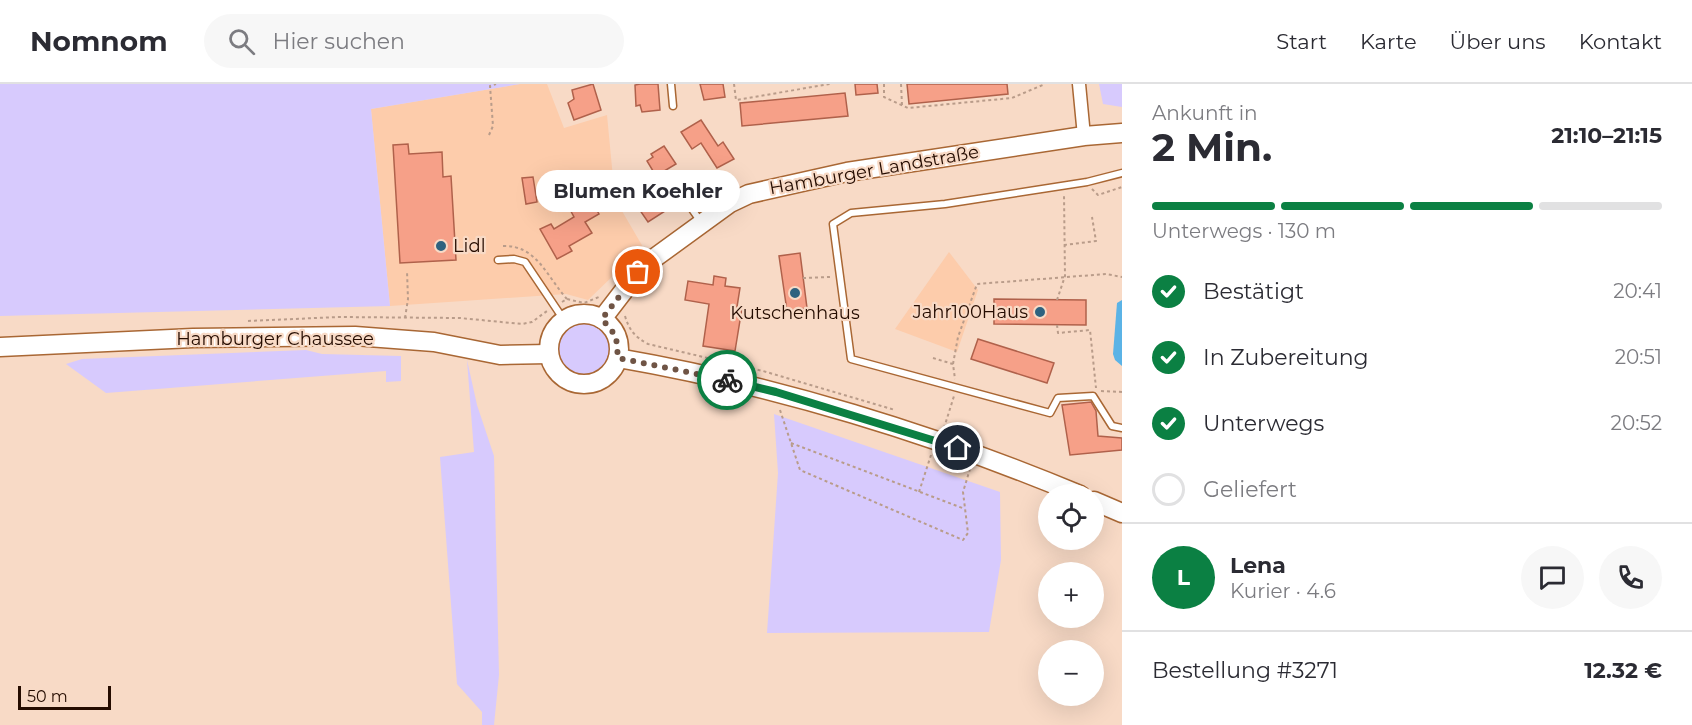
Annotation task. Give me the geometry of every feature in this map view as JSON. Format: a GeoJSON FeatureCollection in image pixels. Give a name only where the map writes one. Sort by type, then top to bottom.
{"type":"FeatureCollection","features":[{"type":"Feature","properties":{"kind":"main road","name":"Hamburger Landstraße"},"geometry":{"type":"LineString","coordinates":[[602,319],[642,267],[730,203],[768,187],[847,172],[1084,136],[1122,133]]}},
{"type":"Feature","properties":{"kind":"main road"},"geometry":{"type":"LineString","coordinates":[[560,313],[583,314],[602,319],[616,336],[618,358],[613,369],[594,383],[582,384],[560,375],[549,354],[552,335],[560,313]]}},
{"type":"Feature","properties":{"kind":"main road","name":"Hamburger Chaussee"},"geometry":{"type":"LineString","coordinates":[[0,347],[192,338],[355,336],[434,342],[500,355],[549,354]]}},
{"type":"Feature","properties":{"kind":"main road"},"geometry":{"type":"LineString","coordinates":[[618,358],[672,367],[776,392],[978,455],[1052,484]]}},
{"type":"Feature","properties":{"kind":"main road"},"geometry":{"type":"LineString","coordinates":[[1104,505],[1122,513]]}},
{"type":"Feature","properties":{"kind":"street"},"geometry":{"type":"LineString","coordinates":[[1080,84],[1084,136]]}},
{"type":"Feature","properties":{"kind":"lane"},"geometry":{"type":"LineString","coordinates":[[671,84],[673,106]]}},
{"type":"Feature","properties":{"kind":"lane"},"geometry":{"type":"LineString","coordinates":[[1122,173],[1064,186],[877,212],[851,213],[833,224],[851,359],[1050,413],[1058,398],[1093,396],[1112,426],[1122,428]]}},
{"type":"Feature","properties":{"kind":"lane"},"geometry":{"type":"LineString","coordinates":[[675,186],[702,223]]}},
{"type":"Feature","properties":{"kind":"lane"},"geometry":{"type":"LineString","coordinates":[[498,260],[514,259],[525,262],[560,313]]}},
{"type":"Feature","properties":{"kind":"path"},"geometry":{"type":"LineString","coordinates":[[489,135],[493,126],[490,86],[496,84]]}},
{"type":"Feature","properties":{"kind":"path"},"geometry":{"type":"LineString","coordinates":[[734,84],[736,100],[830,84]]}},
{"type":"Feature","properties":{"kind":"path"},"geometry":{"type":"LineString","coordinates":[[885,84],[884,97],[908,108],[1011,98],[1045,84]]}},
{"type":"Feature","properties":{"kind":"path"},"geometry":{"type":"LineString","coordinates":[[901,84],[902,106]]}},
{"type":"Feature","properties":{"kind":"path"},"geometry":{"type":"LineString","coordinates":[[1087,182],[1098,195],[1122,188]]}},
{"type":"Feature","properties":{"kind":"path"},"geometry":{"type":"LineString","coordinates":[[1057,300],[1065,276],[1064,186]]}},
{"type":"Feature","properties":{"kind":"path"},"geometry":{"type":"LineString","coordinates":[[1064,245],[1096,241],[1092,217]]}},
{"type":"Feature","properties":{"kind":"path"},"geometry":{"type":"LineString","coordinates":[[405,318],[408,299],[407,271]]}},
{"type":"Feature","properties":{"kind":"path"},"geometry":{"type":"LineString","coordinates":[[953,364],[958,337],[975,286],[1065,276],[1106,274],[1122,277]]}},
{"type":"Feature","properties":{"kind":"path"},"geometry":{"type":"LineString","coordinates":[[803,278],[840,276]]}},
{"type":"Feature","properties":{"kind":"path"},"geometry":{"type":"LineString","coordinates":[[239,321],[339,317],[460,318],[522,324],[560,313],[567,299],[589,302],[603,292]]}},
{"type":"Feature","properties":{"kind":"path"},"geometry":{"type":"LineString","coordinates":[[1057,325],[1058,333],[1090,330],[1096,392],[1122,392]]}},
{"type":"Feature","properties":{"kind":"path"},"geometry":{"type":"LineString","coordinates":[[776,392],[782,421],[800,470],[963,540],[968,533],[963,492],[978,455]]}},
{"type":"Feature","properties":{"kind":"path"},"geometry":{"type":"LineString","coordinates":[[919,493],[927,461],[938,442]]}},
{"type":"Feature","properties":{"kind":"path"},"geometry":{"type":"LineString","coordinates":[[791,443],[965,509]]}},
{"type":"Feature","properties":{"kind":"shaded area"},"geometry":{"type":"Polygon","coordinates":[[[0,84],[520,84],[371,109],[390,306],[0,316],[0,84]]]}},
{"type":"Feature","properties":{"kind":"shaded area"},"geometry":{"type":"Polygon","coordinates":[[[520,84],[547,84],[564,128],[607,115],[615,199],[643,247],[588,300],[566,294],[390,306],[371,109],[520,84]]]}},
{"type":"Feature","properties":{"kind":"shaded area"},"geometry":{"type":"Polygon","coordinates":[[[1099,84],[1122,84],[1122,107],[1103,104],[1099,84]]]}},
{"type":"Feature","properties":{"kind":"shaded area"},"geometry":{"type":"Polygon","coordinates":[[[949,252],[978,290],[957,352],[895,329],[949,252]]]}},
{"type":"Feature","properties":{"kind":"shaded area"},"geometry":{"type":"Polygon","coordinates":[[[578,323],[588,323],[598,327],[606,335],[610,350],[606,365],[598,373],[588,377],[578,377],[568,373],[560,365],[556,355],[556,345],[560,335],[568,327],[578,323]]]}},
{"type":"Feature","properties":{"kind":"shaded area"},"geometry":{"type":"Polygon","coordinates":[[[306,350],[322,354],[401,356],[401,381],[386,382],[386,371],[106,393],[66,364],[82,359],[306,350]]]}},
{"type":"Feature","properties":{"kind":"shaded area"},"geometry":{"type":"Polygon","coordinates":[[[467,360],[477,405],[494,456],[499,675],[494,725],[482,725],[482,712],[457,684],[440,457],[474,452],[467,360]]]}},
{"type":"Feature","properties":{"kind":"shaded area"},"geometry":{"type":"Polygon","coordinates":[[[774,414],[1000,492],[1001,560],[989,632],[767,633],[778,473],[774,414]]]}},
{"type":"Feature","properties":{"kind":"water"},"geometry":{"type":"Polygon","coordinates":[[[1122,300],[1122,366],[1115,360],[1113,354],[1117,303],[1122,300]]]}},
{"type":"Feature","properties":{"kind":"building"},"geometry":{"type":"Polygon","coordinates":[[[593,84],[601,110],[574,120],[568,103],[574,99],[572,90],[593,84]]]}},
{"type":"Feature","properties":{"kind":"building"},"geometry":{"type":"Polygon","coordinates":[[[658,84],[660,110],[642,112],[640,105],[636,106],[635,85],[658,84]]]}},
{"type":"Feature","properties":{"kind":"building"},"geometry":{"type":"Polygon","coordinates":[[[700,84],[723,84],[725,97],[704,100],[700,84]]]}},
{"type":"Feature","properties":{"kind":"building"},"geometry":{"type":"Polygon","coordinates":[[[855,84],[877,84],[878,93],[856,95],[855,84]]]}},
{"type":"Feature","properties":{"kind":"building"},"geometry":{"type":"Polygon","coordinates":[[[907,84],[1007,84],[1008,94],[909,104],[907,84]]]}},
{"type":"Feature","properties":{"kind":"building"},"geometry":{"type":"Polygon","coordinates":[[[845,93],[848,116],[742,126],[740,103],[845,93]]]}},
{"type":"Feature","properties":{"kind":"building"},"geometry":{"type":"Polygon","coordinates":[[[701,120],[718,146],[723,142],[734,159],[717,168],[701,143],[692,149],[681,132],[701,120]]]}},
{"type":"Feature","properties":{"kind":"building"},"geometry":{"type":"Polygon","coordinates":[[[408,144],[409,154],[442,152],[443,177],[451,176],[456,260],[400,263],[393,145],[408,144]]]}},
{"type":"Feature","properties":{"kind":"building"},"geometry":{"type":"Polygon","coordinates":[[[664,146],[676,164],[656,176],[647,161],[653,157],[651,154],[664,146]]]}},
{"type":"Feature","properties":{"kind":"building"},"geometry":{"type":"Polygon","coordinates":[[[533,177],[537,202],[526,204],[522,178],[533,177]]]}},
{"type":"Feature","properties":{"kind":"building"},"geometry":{"type":"Polygon","coordinates":[[[666,188],[676,204],[648,222],[637,206],[666,188]]]}},
{"type":"Feature","properties":{"kind":"building"},"geometry":{"type":"Polygon","coordinates":[[[587,193],[599,214],[585,222],[592,233],[569,246],[572,251],[557,259],[540,229],[551,224],[554,229],[574,217],[567,204],[587,193]]]}},
{"type":"Feature","properties":{"kind":"building","name":"Kutschenhaus"},"geometry":{"type":"Polygon","coordinates":[[[800,253],[807,308],[787,311],[779,256],[800,253]]]}},
{"type":"Feature","properties":{"kind":"building"},"geometry":{"type":"Polygon","coordinates":[[[714,276],[726,278],[725,286],[740,288],[737,307],[742,308],[735,351],[703,346],[709,304],[685,300],[688,281],[713,285],[714,276]]]}},
{"type":"Feature","properties":{"kind":"building","name":"Jahr100Haus"},"geometry":{"type":"Polygon","coordinates":[[[994,299],[1086,300],[1086,325],[994,324],[994,299]]]}},
{"type":"Feature","properties":{"kind":"building","name":"Jahr100Haus"},"geometry":{"type":"Polygon","coordinates":[[[978,339],[1054,363],[1047,383],[971,359],[978,339]]]}},
{"type":"Feature","properties":{"kind":"building"},"geometry":{"type":"Polygon","coordinates":[[[1091,402],[1096,411],[1098,436],[1122,438],[1122,450],[1070,455],[1062,405],[1091,402]]]}},
{"type":"Feature","properties":{"kind":"way so far"},"geometry":{"type":"LineString","coordinates":[[638,272],[624,287],[602,319],[616,336],[619,347],[618,358],[672,367],[727,380]]}},
{"type":"Feature","properties":{"kind":"place","name":"Lidl"},"geometry":{"type":"Point","coordinates":[441,246]}},
{"type":"Feature","properties":{"kind":"place","name":"Blumen Koehler"},"geometry":{"type":"Point","coordinates":[638,272]}},
{"type":"Feature","properties":{"kind":"place","name":"Kutschenhaus"},"geometry":{"type":"Point","coordinates":[795,293]}},
{"type":"Feature","properties":{"kind":"place","name":"Jahr100Haus"},"geometry":{"type":"Point","coordinates":[1040,312]}},
{"type":"Feature","properties":{"kind":"route"},"geometry":{"type":"LineString","coordinates":[[727,380],[776,392],[958,448]]}}]}
